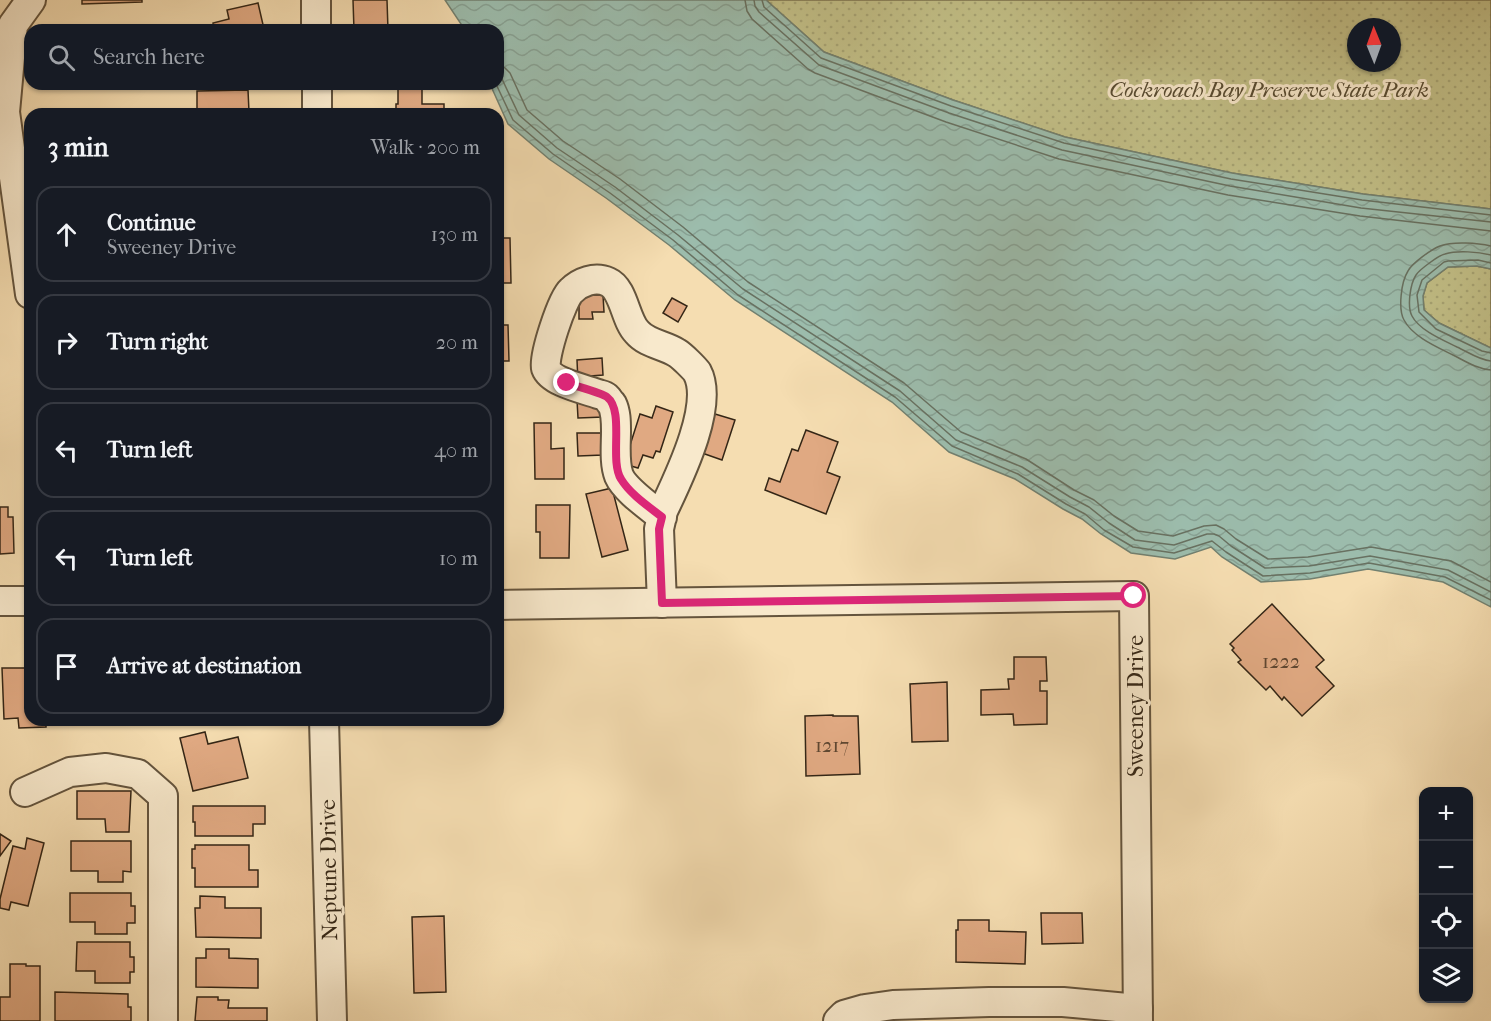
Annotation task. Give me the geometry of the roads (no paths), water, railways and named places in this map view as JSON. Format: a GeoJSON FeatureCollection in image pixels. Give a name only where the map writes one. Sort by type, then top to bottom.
{"type":"FeatureCollection","features":[{"type":"Feature","properties":{"kind":"street"},"geometry":{"type":"LineString","coordinates":[[24,250],[5,112],[13,25],[31,0]]}},
{"type":"Feature","properties":{"kind":"street"},"geometry":{"type":"LineString","coordinates":[[316,0],[316,24]]}},
{"type":"Feature","properties":{"kind":"street"},"geometry":{"type":"LineString","coordinates":[[316,90],[317,108]]}},
{"type":"Feature","properties":{"kind":"street"},"geometry":{"type":"LineString","coordinates":[[662,517],[620,478],[617,466],[614,407],[607,397],[553,377],[547,371],[545,361],[553,331],[568,293],[582,283],[596,279],[610,282],[619,294],[629,320],[637,333],[677,353],[696,372],[701,388],[699,422],[663,511],[662,517],[659,529],[662,603]]}},
{"type":"Feature","properties":{"kind":"street","name":"Sweeney Drive"},"geometry":{"type":"LineString","coordinates":[[504,605],[1134,596],[1138,1015]]}},
{"type":"Feature","properties":{"kind":"street"},"geometry":{"type":"LineString","coordinates":[[0,601],[24,601]]}},
{"type":"Feature","properties":{"kind":"street","name":"Neptune Drive"},"geometry":{"type":"LineString","coordinates":[[324,726],[332,1021]]}},
{"type":"Feature","properties":{"kind":"street"},"geometry":{"type":"LineString","coordinates":[[25,792],[70,772],[106,768],[138,774],[163,796],[163,1021]]}},
{"type":"Feature","properties":{"kind":"street"},"geometry":{"type":"LineString","coordinates":[[838,1021],[844,1015],[866,1009],[903,1005],[989,1002],[1062,1002],[1138,1015]]}},
{"type":"Feature","properties":{"kind":"water"},"geometry":{"type":"Polygon","coordinates":[[[445,0],[766,0],[824,52],[953,100],[1065,137],[1232,173],[1363,194],[1491,209],[1491,269],[1477,266],[1448,267],[1427,283],[1423,296],[1424,310],[1439,323],[1491,348],[1491,607],[1443,582],[1368,569],[1310,579],[1261,582],[1222,557],[1211,547],[1175,559],[1131,553],[1082,519],[1015,479],[949,452],[892,402],[735,300],[669,245],[549,159],[508,124],[504,108],[501,108],[493,90],[504,90],[504,24],[461,24],[445,0]]]}},
{"type":"Feature","properties":{"kind":"park label","name":"Cockroach Bay Preserve State Park"},"geometry":{"type":"Point","coordinates":[1269,89]}}]}
